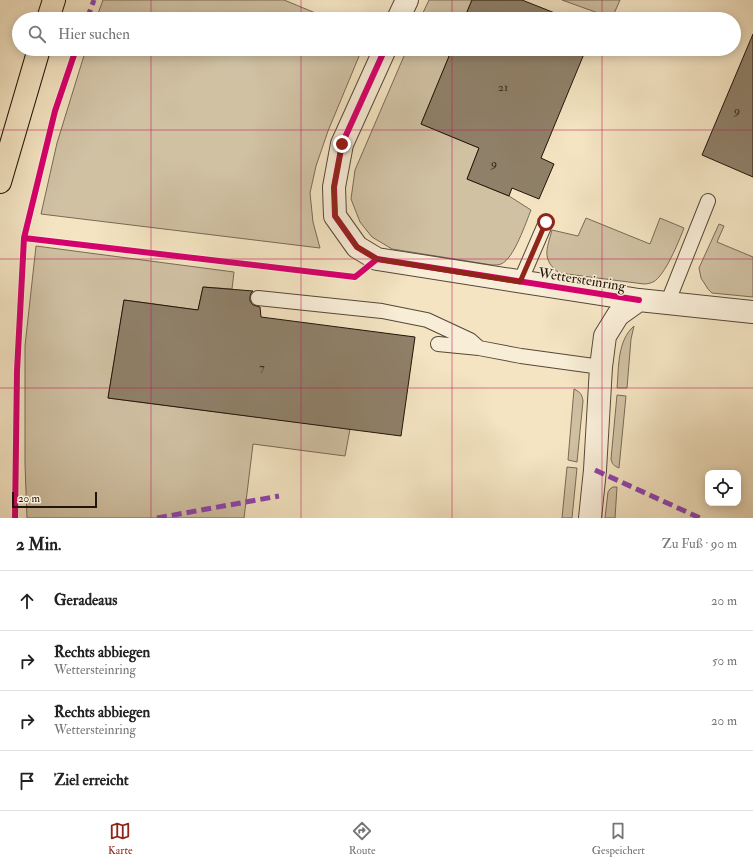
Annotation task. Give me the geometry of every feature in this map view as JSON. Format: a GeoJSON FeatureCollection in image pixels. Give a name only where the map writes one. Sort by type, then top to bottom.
{"type":"FeatureCollection","features":[{"type":"Feature","properties":{"kind":"highway"},"geometry":{"type":"LineString","coordinates":[[50,12],[54,0]]}},
{"type":"Feature","properties":{"kind":"highway"},"geometry":{"type":"LineString","coordinates":[[0,182],[37,56]]}},
{"type":"Feature","properties":{"kind":"street"},"geometry":{"type":"LineString","coordinates":[[401,12],[407,0]]}},
{"type":"Feature","properties":{"kind":"street","name":"Wettersteinring"},"geometry":{"type":"LineString","coordinates":[[382,56],[342,144],[334,187],[335,216],[357,247],[377,259],[667,304],[753,312]]}},
{"type":"Feature","properties":{"kind":"street","name":"Wettersteinring"},"geometry":{"type":"LineString","coordinates":[[590,518],[605,336],[618,314],[640,300]]}},
{"type":"Feature","properties":{"kind":"lane"},"geometry":{"type":"LineString","coordinates":[[667,304],[708,201]]}},
{"type":"Feature","properties":{"kind":"lane"},"geometry":{"type":"LineString","coordinates":[[520,282],[546,222]]}},
{"type":"Feature","properties":{"kind":"lane"},"geometry":{"type":"LineString","coordinates":[[258,298],[382,311],[428,320],[470,340],[479,348]]}},
{"type":"Feature","properties":{"kind":"lane"},"geometry":{"type":"LineString","coordinates":[[438,344],[479,348],[521,356],[602,367]]}},
{"type":"Feature","properties":{"kind":"shaded area"},"geometry":{"type":"Polygon","coordinates":[[[103,0],[284,0],[313,12],[99,12],[103,0]]]}},
{"type":"Feature","properties":{"kind":"shaded area"},"geometry":{"type":"Polygon","coordinates":[[[429,0],[472,0],[467,12],[423,12],[429,0]]]}},
{"type":"Feature","properties":{"kind":"shaded area"},"geometry":{"type":"Polygon","coordinates":[[[562,0],[620,0],[615,12],[595,12],[562,0]]]}},
{"type":"Feature","properties":{"kind":"shaded area"},"geometry":{"type":"Polygon","coordinates":[[[84,56],[359,56],[328,131],[316,166],[310,193],[313,222],[320,248],[41,214],[57,143],[84,56]]]}},
{"type":"Feature","properties":{"kind":"shaded area"},"geometry":{"type":"Polygon","coordinates":[[[404,56],[449,56],[421,124],[479,148],[467,179],[509,196],[531,210],[515,248],[506,261],[498,265],[392,249],[372,237],[360,222],[351,199],[355,170],[404,56]]]}},
{"type":"Feature","properties":{"kind":"shaded area"},"geometry":{"type":"Polygon","coordinates":[[[586,218],[650,244],[660,218],[684,228],[667,266],[658,278],[651,283],[644,284],[559,273],[550,263],[547,253],[552,230],[578,236],[586,218]]]}},
{"type":"Feature","properties":{"kind":"shaded area"},"geometry":{"type":"Polygon","coordinates":[[[719,224],[724,226],[717,242],[753,257],[753,297],[712,293],[701,278],[699,268],[719,224]]]}},
{"type":"Feature","properties":{"kind":"shaded area"},"geometry":{"type":"Polygon","coordinates":[[[36,246],[234,272],[232,289],[203,287],[198,310],[124,300],[108,398],[350,429],[345,456],[253,444],[244,518],[27,518],[25,464],[25,346],[36,246]]]}},
{"type":"Feature","properties":{"kind":"shaded area"},"geometry":{"type":"Polygon","coordinates":[[[634,326],[631,339],[627,388],[617,388],[620,355],[624,339],[634,326]]]}},
{"type":"Feature","properties":{"kind":"shaded area"},"geometry":{"type":"Polygon","coordinates":[[[574,389],[578,391],[583,401],[577,462],[568,460],[574,389]]]}},
{"type":"Feature","properties":{"kind":"shaded area"},"geometry":{"type":"Polygon","coordinates":[[[617,395],[626,396],[619,468],[614,465],[611,459],[617,395]]]}},
{"type":"Feature","properties":{"kind":"shaded area"},"geometry":{"type":"Polygon","coordinates":[[[567,467],[577,468],[572,518],[562,518],[567,467]]]}},
{"type":"Feature","properties":{"kind":"shaded area"},"geometry":{"type":"Polygon","coordinates":[[[613,487],[617,487],[615,518],[605,518],[608,492],[613,487]]]}},
{"type":"Feature","properties":{"kind":"building"},"geometry":{"type":"Polygon","coordinates":[[[472,0],[522,0],[552,12],[467,12],[472,0]]]}},
{"type":"Feature","properties":{"kind":"building"},"geometry":{"type":"Polygon","coordinates":[[[753,34],[753,177],[702,155],[753,34]]]}},
{"type":"Feature","properties":{"kind":"building"},"geometry":{"type":"Polygon","coordinates":[[[449,56],[583,56],[541,158],[554,164],[539,199],[512,188],[509,196],[467,179],[479,148],[421,124],[449,56]]]}},
{"type":"Feature","properties":{"kind":"building"},"geometry":{"type":"Polygon","coordinates":[[[203,287],[253,291],[251,293],[250,301],[253,305],[260,307],[261,317],[415,337],[401,436],[108,398],[124,300],[198,310],[203,287]]]}},
{"type":"Feature","properties":{"kind":"marked path"},"geometry":{"type":"LineString","coordinates":[[90,12],[94,0]]}},
{"type":"Feature","properties":{"kind":"marked path"},"geometry":{"type":"LineString","coordinates":[[595,470],[700,518]]}},
{"type":"Feature","properties":{"kind":"marked path"},"geometry":{"type":"LineString","coordinates":[[157,518],[279,496]]}},
{"type":"Feature","properties":{"kind":"cycle path"},"geometry":{"type":"LineString","coordinates":[[15,518],[17,371],[24,238],[55,111],[74,56]]}},
{"type":"Feature","properties":{"kind":"cycle path"},"geometry":{"type":"LineString","coordinates":[[382,56],[342,144],[334,187],[335,216],[357,247],[377,259],[639,300]]}},
{"type":"Feature","properties":{"kind":"cycle path"},"geometry":{"type":"LineString","coordinates":[[24,238],[355,277],[377,259]]}},
{"type":"Feature","properties":{"kind":"route"},"geometry":{"type":"LineString","coordinates":[[342,144],[334,187],[335,216],[357,247],[377,259],[520,282],[546,222]]}}]}
